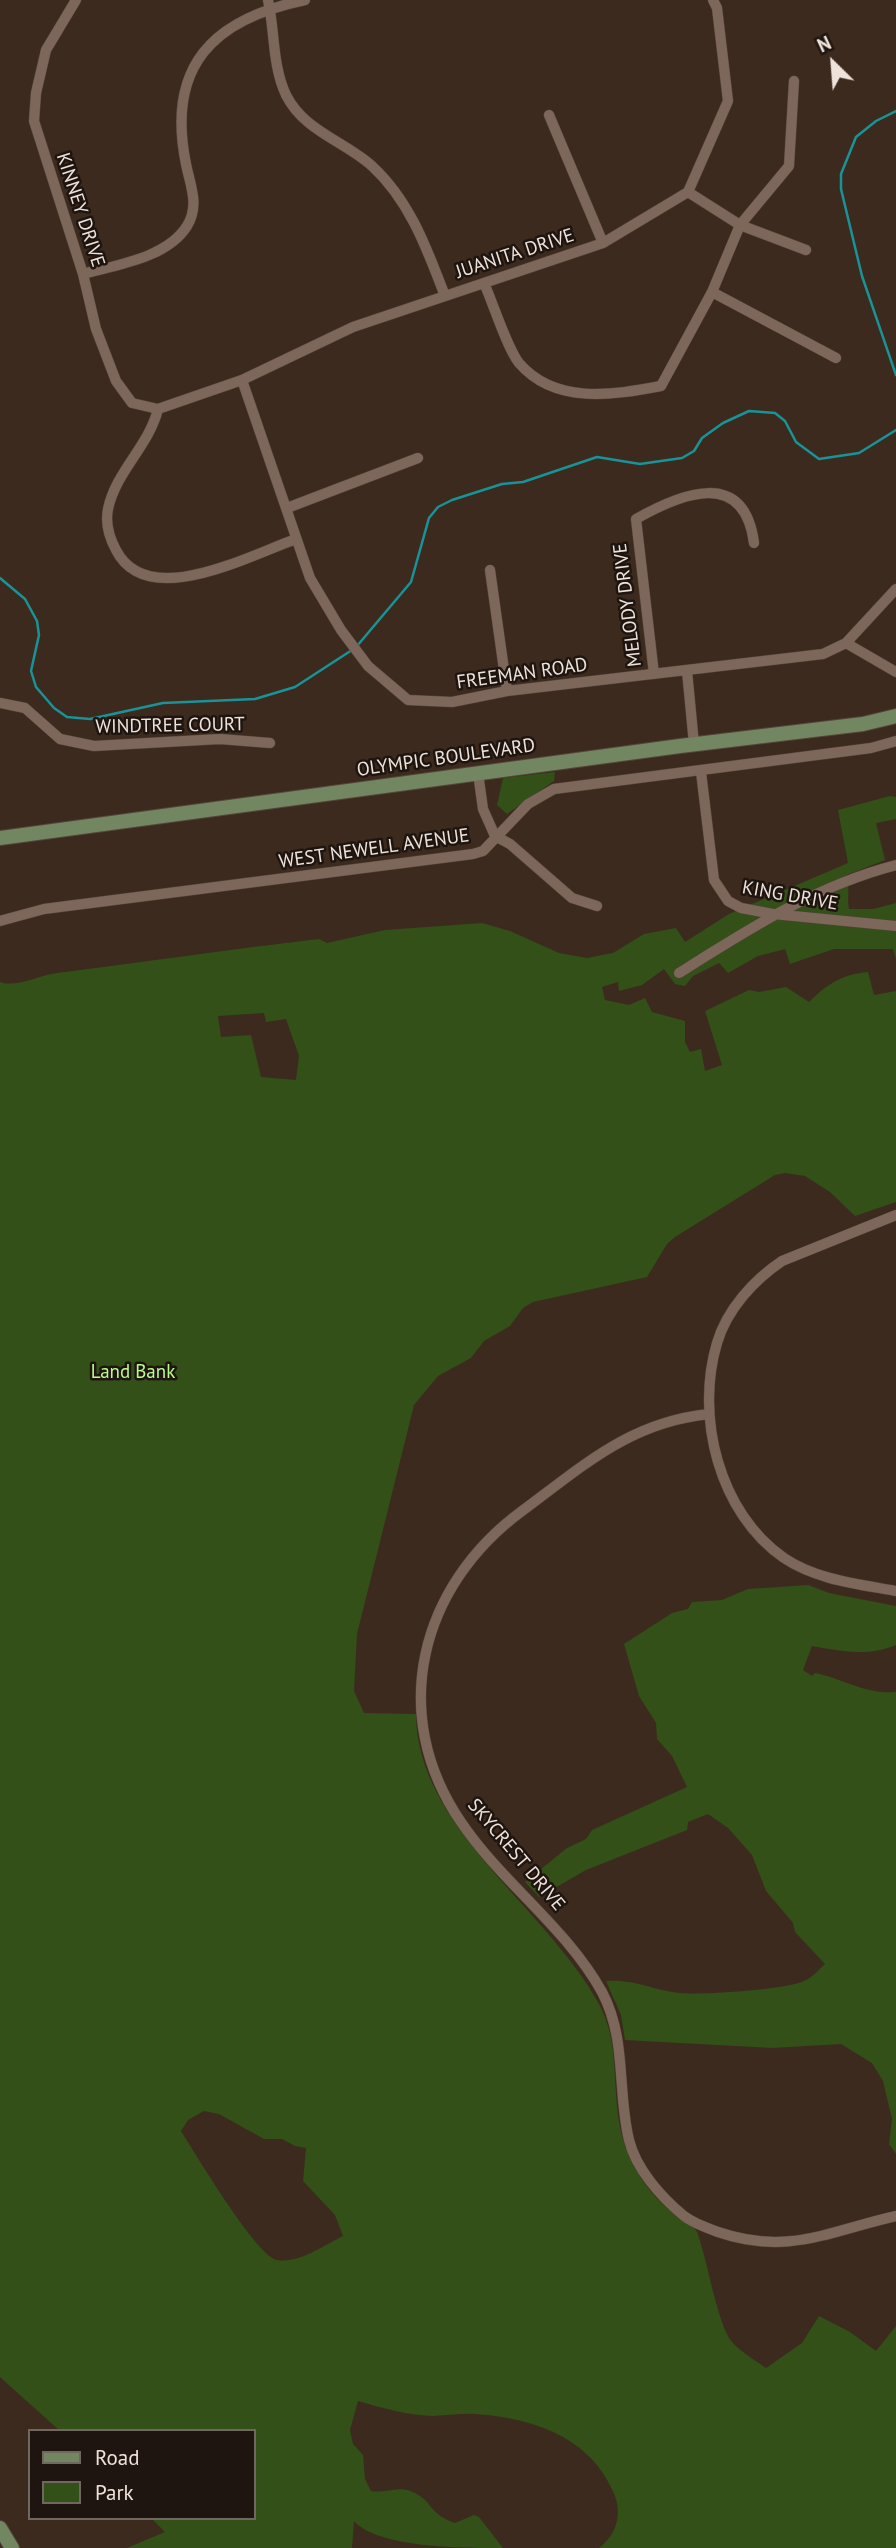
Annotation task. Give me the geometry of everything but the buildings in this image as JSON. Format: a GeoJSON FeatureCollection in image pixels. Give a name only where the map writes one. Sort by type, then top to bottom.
{"type":"FeatureCollection","features":[{"type":"Feature","properties":{"kind":"main road","name":"OLYMPIC BOULEVARD"},"geometry":{"type":"LineString","coordinates":[[0,838],[694,744],[863,724],[896,716]]}},
{"type":"Feature","properties":{"kind":"main road"},"geometry":{"type":"LineString","coordinates":[[0,2528],[12,2548]]}},
{"type":"Feature","properties":{"kind":"street","name":"KINNEY DRIVE"},"geometry":{"type":"LineString","coordinates":[[76,0],[46,50],[38,81],[34,121],[83,274],[96,329],[116,382],[132,403],[158,409]]}},
{"type":"Feature","properties":{"kind":"street"},"geometry":{"type":"LineString","coordinates":[[83,274],[128,261],[168,245],[187,227],[194,210],[194,197],[186,164],[180,111],[188,73],[198,56],[218,36],[269,4],[305,0]]}},
{"type":"Feature","properties":{"kind":"street"},"geometry":{"type":"LineString","coordinates":[[713,0],[717,8],[728,101],[688,192],[740,225],[806,250]]}},
{"type":"Feature","properties":{"kind":"street"},"geometry":{"type":"LineString","coordinates":[[269,4],[279,79],[287,97],[307,121],[371,165],[405,205],[422,236],[445,296]]}},
{"type":"Feature","properties":{"kind":"street"},"geometry":{"type":"LineString","coordinates":[[484,284],[518,362],[551,390],[613,395],[661,386],[712,292],[740,225],[789,166],[794,81]]}},
{"type":"Feature","properties":{"kind":"street"},"geometry":{"type":"LineString","coordinates":[[549,115],[603,243]]}},
{"type":"Feature","properties":{"kind":"street","name":"JUANITA DRIVE"},"geometry":{"type":"LineString","coordinates":[[158,409],[242,380],[342,331],[603,243],[688,192]]}},
{"type":"Feature","properties":{"kind":"street"},"geometry":{"type":"LineString","coordinates":[[712,292],[836,358]]}},
{"type":"Feature","properties":{"kind":"street","name":"FREEMAN ROAD"},"geometry":{"type":"LineString","coordinates":[[242,380],[310,578],[341,630],[368,666],[408,700],[452,702],[507,691],[823,654],[846,643],[896,589]]}},
{"type":"Feature","properties":{"kind":"street"},"geometry":{"type":"LineString","coordinates":[[158,409],[149,436],[115,486],[107,510],[110,539],[121,560],[132,572],[162,580],[187,578],[296,540]]}},
{"type":"Feature","properties":{"kind":"street"},"geometry":{"type":"LineString","coordinates":[[287,508],[418,458]]}},
{"type":"Feature","properties":{"kind":"street","name":"MELODY DRIVE"},"geometry":{"type":"LineString","coordinates":[[654,674],[636,519],[672,499],[716,492],[738,502],[751,519],[754,543]]}},
{"type":"Feature","properties":{"kind":"street"},"geometry":{"type":"LineString","coordinates":[[490,570],[507,691]]}},
{"type":"Feature","properties":{"kind":"street"},"geometry":{"type":"LineString","coordinates":[[846,643],[896,672]]}},
{"type":"Feature","properties":{"kind":"street"},"geometry":{"type":"LineString","coordinates":[[687,671],[694,744]]}},
{"type":"Feature","properties":{"kind":"street","name":"WINDTREE COURT"},"geometry":{"type":"LineString","coordinates":[[0,703],[25,708],[60,739],[93,746],[220,738],[270,743]]}},
{"type":"Feature","properties":{"kind":"street","name":"WEST NEWELL AVENUE"},"geometry":{"type":"LineString","coordinates":[[0,921],[44,909],[473,854],[484,851],[495,836],[528,804],[554,789],[701,772],[871,748],[896,741]]}},
{"type":"Feature","properties":{"kind":"street","name":"KING DRIVE"},"geometry":{"type":"LineString","coordinates":[[701,772],[714,880],[727,901],[741,908],[773,914],[896,926]]}},
{"type":"Feature","properties":{"kind":"street"},"geometry":{"type":"LineString","coordinates":[[478,773],[483,809],[495,836],[510,844],[572,898],[597,906]]}},
{"type":"Feature","properties":{"kind":"street"},"geometry":{"type":"LineString","coordinates":[[679,973],[773,914],[855,876],[896,865]]}},
{"type":"Feature","properties":{"kind":"street"},"geometry":{"type":"LineString","coordinates":[[896,1215],[782,1261],[765,1272],[735,1305],[717,1342],[709,1414],[720,1464],[732,1499],[750,1527],[768,1545],[806,1570],[829,1578],[896,1591]]}},
{"type":"Feature","properties":{"kind":"street","name":"SKYCREST DRIVE"},"geometry":{"type":"LineString","coordinates":[[709,1414],[667,1421],[620,1439],[512,1519],[469,1559],[443,1600],[428,1643],[421,1708],[431,1762],[461,1822],[575,1952],[603,1993],[621,2055],[629,2142],[642,2170],[686,2217],[740,2239],[769,2243],[808,2241],[896,2216]]}},
{"type":"Feature","properties":{"kind":"green space"},"geometry":{"type":"Polygon","coordinates":[[[555,772],[554,781],[507,814],[497,805],[503,778],[555,772]]]}},
{"type":"Feature","properties":{"kind":"green space","name":"Land Bank"},"geometry":{"type":"Polygon","coordinates":[[[890,796],[896,797],[896,819],[876,823],[885,860],[847,875],[849,909],[873,909],[896,903],[896,959],[893,949],[834,949],[790,964],[785,949],[758,956],[728,973],[719,963],[693,976],[685,986],[675,984],[664,969],[642,985],[619,991],[618,982],[602,987],[605,1000],[629,1005],[645,998],[652,1012],[685,1021],[685,1042],[690,1052],[701,1049],[705,1071],[722,1065],[705,1011],[749,990],[759,992],[786,987],[809,1002],[836,981],[868,972],[874,995],[896,991],[896,1202],[855,1216],[830,1192],[805,1176],[785,1173],[775,1175],[675,1237],[667,1244],[647,1277],[533,1302],[523,1308],[510,1326],[484,1341],[471,1358],[438,1376],[414,1405],[357,1634],[354,1691],[364,1713],[416,1714],[422,1755],[437,1794],[460,1830],[488,1866],[549,1934],[599,2004],[611,2036],[619,2122],[626,2149],[648,2188],[697,2232],[722,2322],[732,2342],[766,2368],[802,2343],[819,2316],[850,2332],[876,2351],[896,2326],[896,2548],[599,2548],[610,2537],[616,2525],[618,2511],[615,2496],[592,2459],[558,2434],[539,2426],[497,2416],[423,2415],[358,2401],[350,2430],[353,2444],[363,2455],[365,2479],[371,2491],[409,2490],[426,2501],[440,2516],[455,2523],[474,2515],[479,2517],[503,2548],[422,2545],[382,2537],[354,2521],[352,2548],[127,2548],[165,2532],[153,2520],[256,2520],[256,2429],[58,2429],[0,2377],[0,982],[21,982],[57,973],[319,939],[327,943],[385,930],[482,923],[510,931],[559,953],[587,958],[613,953],[644,934],[676,928],[685,942],[729,914],[848,863],[838,810],[890,796]],[[264,1013],[218,1016],[221,1037],[251,1035],[261,1077],[296,1080],[299,1056],[286,1019],[266,1022],[264,1013]],[[204,2111],[188,2120],[181,2131],[227,2203],[268,2254],[277,2260],[294,2259],[343,2236],[335,2215],[303,2181],[306,2148],[282,2139],[264,2139],[219,2114],[204,2111]]]}},
{"type":"Feature","properties":{"kind":"green space"},"geometry":{"type":"Polygon","coordinates":[[[808,1585],[829,1593],[896,1606],[896,1645],[864,1652],[812,1646],[803,1670],[812,1676],[815,1673],[865,1689],[896,1692],[896,2154],[889,2144],[892,2119],[883,2081],[872,2063],[841,2044],[772,2048],[625,2040],[621,2015],[606,1981],[626,1982],[680,1993],[743,1991],[804,1981],[825,1964],[795,1932],[793,1923],[766,1891],[752,1855],[728,1828],[708,1814],[688,1822],[687,1830],[586,1870],[539,1897],[525,1882],[567,1848],[586,1839],[592,1830],[687,1787],[672,1756],[657,1739],[656,1723],[639,1696],[624,1644],[672,1613],[688,1609],[692,1602],[722,1600],[748,1589],[808,1585]]]}},
{"type":"Feature","properties":{"kind":"waterway"},"geometry":{"type":"LineString","coordinates":[[896,111],[876,121],[856,137],[841,174],[841,189],[862,276],[896,375]]}},
{"type":"Feature","properties":{"kind":"waterway"},"geometry":{"type":"LineString","coordinates":[[357,646],[411,582],[429,518],[438,507],[452,500],[502,484],[523,482],[597,457],[640,464],[682,458],[694,451],[702,438],[723,423],[749,411],[775,413],[785,421],[796,442],[819,459],[859,453],[896,430]]}},
{"type":"Feature","properties":{"kind":"waterway"},"geometry":{"type":"LineString","coordinates":[[0,578],[25,599],[37,621],[39,635],[31,671],[36,687],[54,708],[67,717],[90,719],[163,703],[255,699],[295,687],[352,650]]}}]}
